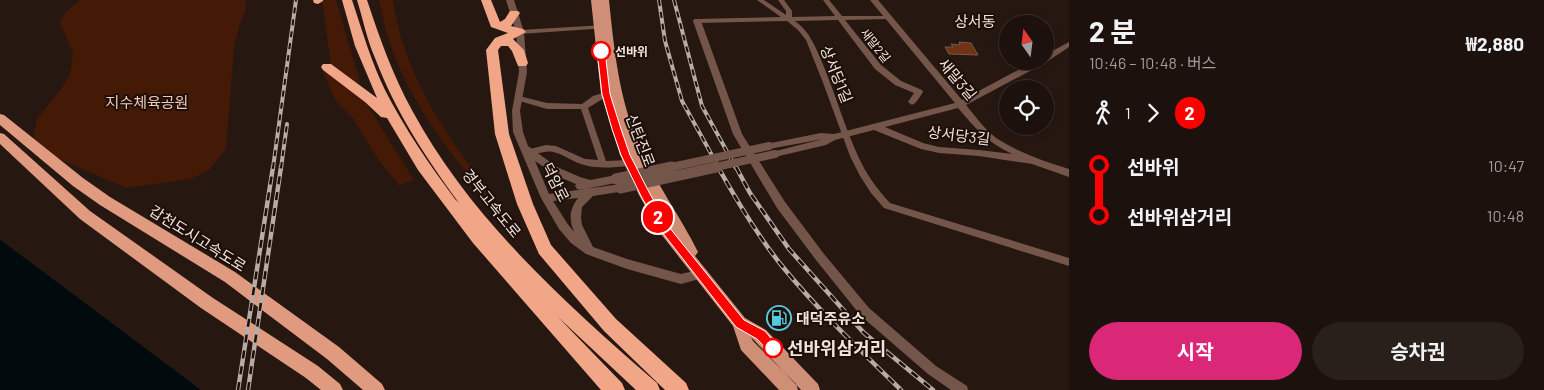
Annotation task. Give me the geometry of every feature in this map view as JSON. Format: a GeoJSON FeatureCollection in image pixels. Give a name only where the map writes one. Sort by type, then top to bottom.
{"type":"FeatureCollection","features":[{"type":"Feature","properties":{"kind":"highway"},"geometry":{"type":"LineString","coordinates":[[347,0],[361,48],[393,120],[428,174],[488,251],[615,390]]}},
{"type":"Feature","properties":{"kind":"highway","name":"경부고속도로"},"geometry":{"type":"LineString","coordinates":[[362,0],[368,26],[380,58],[403,106],[425,144],[451,181],[491,233],[523,268],[592,337],[650,390]]}},
{"type":"Feature","properties":{"kind":"highway"},"geometry":{"type":"LineString","coordinates":[[486,0],[490,19],[494,25],[501,29],[520,32]]}},
{"type":"Feature","properties":{"kind":"highway"},"geometry":{"type":"LineString","coordinates":[[494,25],[506,25],[514,13]]}},
{"type":"Feature","properties":{"kind":"highway"},"geometry":{"type":"LineString","coordinates":[[492,47],[503,37],[520,32]]}},
{"type":"Feature","properties":{"kind":"highway"},"geometry":{"type":"LineString","coordinates":[[492,47],[501,42],[511,42],[518,50],[522,62]]}},
{"type":"Feature","properties":{"kind":"highway"},"geometry":{"type":"LineString","coordinates":[[492,47],[502,134],[525,204],[545,249],[610,324],[679,390]]}},
{"type":"Feature","properties":{"kind":"highway"},"geometry":{"type":"LineString","coordinates":[[327,67],[370,99],[393,120]]}},
{"type":"Feature","properties":{"kind":"highway","name":"갑천도시고속도로"},"geometry":{"type":"LineString","coordinates":[[0,118],[78,182],[105,201],[230,277],[333,353],[376,390]]}},
{"type":"Feature","properties":{"kind":"highway"},"geometry":{"type":"LineString","coordinates":[[0,137],[85,215],[207,303],[312,372],[334,390]]}},
{"type":"Feature","properties":{"kind":"main road","name":"신탄진로"},"geometry":{"type":"LineString","coordinates":[[596,0],[626,128],[656,193],[680,230],[702,274]]}},
{"type":"Feature","properties":{"kind":"main road","name":"신탄진로"},"geometry":{"type":"LineString","coordinates":[[604,0],[603,27],[606,94],[630,163],[645,195],[666,230],[740,323],[761,335],[812,390]]}},
{"type":"Feature","properties":{"kind":"main road","name":"신탄진로"},"geometry":{"type":"LineString","coordinates":[[740,323],[746,345],[790,390]]}},
{"type":"Feature","properties":{"kind":"street","name":"덕암로"},"geometry":{"type":"LineString","coordinates":[[510,0],[520,32],[522,62],[516,120],[546,198],[563,226],[575,240],[590,250],[627,264],[681,279],[702,274]]}},
{"type":"Feature","properties":{"kind":"street","name":"상서당1길"},"geometry":{"type":"LineString","coordinates":[[760,0],[772,11],[789,19],[806,36],[823,72],[845,134],[865,177],[873,193],[887,206],[1069,262]]}},
{"type":"Feature","properties":{"kind":"street"},"geometry":{"type":"LineString","coordinates":[[782,0],[789,11],[789,19]]}},
{"type":"Feature","properties":{"kind":"street","name":"새말2길"},"geometry":{"type":"LineString","coordinates":[[826,0],[878,67],[898,83],[919,92],[912,102]]}},
{"type":"Feature","properties":{"kind":"street","name":"새말3길"},"geometry":{"type":"LineString","coordinates":[[874,0],[971,117],[992,139],[1013,152],[1033,161]]}},
{"type":"Feature","properties":{"kind":"street"},"geometry":{"type":"LineString","coordinates":[[888,17],[697,21],[738,134],[781,205],[864,312],[932,370],[962,390]]}},
{"type":"Feature","properties":{"kind":"street"},"geometry":{"type":"LineString","coordinates":[[520,32],[603,27]]}},
{"type":"Feature","properties":{"kind":"street"},"geometry":{"type":"LineString","coordinates":[[1054,53],[1069,44]]}},
{"type":"Feature","properties":{"kind":"street"},"geometry":{"type":"LineString","coordinates":[[546,198],[772,150],[826,142],[834,137],[962,104],[1025,70]]}},
{"type":"Feature","properties":{"kind":"street"},"geometry":{"type":"LineString","coordinates":[[519,98],[547,106],[584,108],[596,98],[606,94]]}},
{"type":"Feature","properties":{"kind":"street"},"geometry":{"type":"LineString","coordinates":[[584,108],[603,164]]}},
{"type":"Feature","properties":{"kind":"street","name":"상서당3길"},"geometry":{"type":"LineString","coordinates":[[876,127],[913,143],[939,150],[979,153],[1033,161],[1069,173]]}},
{"type":"Feature","properties":{"kind":"street"},"geometry":{"type":"LineString","coordinates":[[526,149],[556,148],[584,162],[603,164],[630,163]]}},
{"type":"Feature","properties":{"kind":"street"},"geometry":{"type":"LineString","coordinates":[[526,149],[556,172],[588,188]]}},
{"type":"Feature","properties":{"kind":"street"},"geometry":{"type":"LineString","coordinates":[[588,188],[576,209],[575,219],[583,239],[590,250]]}},
{"type":"Feature","properties":{"kind":"green space","name":"지수체육공원"},"geometry":{"type":"Polygon","coordinates":[[[80,0],[245,0],[246,9],[239,26],[234,47],[226,149],[208,171],[190,179],[127,188],[59,159],[33,140],[37,119],[70,75],[73,54],[60,21],[66,12],[80,0]]]}},
{"type":"Feature","properties":{"kind":"green space"},"geometry":{"type":"Polygon","coordinates":[[[322,0],[336,0],[360,82],[356,83],[331,66],[322,0]]]}},
{"type":"Feature","properties":{"kind":"green space"},"geometry":{"type":"Polygon","coordinates":[[[379,0],[393,0],[407,56],[418,82],[447,133],[498,203],[493,205],[478,187],[447,147],[418,104],[396,59],[379,0]]]}},
{"type":"Feature","properties":{"kind":"green space"},"geometry":{"type":"Polygon","coordinates":[[[328,71],[364,100],[414,180],[399,185],[378,159],[352,117],[335,100],[323,72],[328,71]]]}},
{"type":"Feature","properties":{"kind":"shaded area"},"geometry":{"type":"Polygon","coordinates":[[[0,240],[2,241],[201,390],[0,390],[0,240]]]}},
{"type":"Feature","properties":{"kind":"building"},"geometry":{"type":"Polygon","coordinates":[[[959,42],[971,43],[978,55],[949,54],[945,47],[953,47],[951,44],[960,45],[959,42]]]}},
{"type":"Feature","properties":{"kind":"railway"},"geometry":{"type":"LineString","coordinates":[[273,168],[296,0]]}},
{"type":"Feature","properties":{"kind":"railway"},"geometry":{"type":"LineString","coordinates":[[659,0],[665,41],[682,101],[719,168]]}},
{"type":"Feature","properties":{"kind":"railway"},"geometry":{"type":"LineString","coordinates":[[674,0],[702,106],[736,168]]}},
{"type":"Feature","properties":{"kind":"railway"},"geometry":{"type":"LineString","coordinates":[[281,168],[287,124]]}},
{"type":"Feature","properties":{"kind":"railway"},"geometry":{"type":"LineString","coordinates":[[238,390],[273,167]]}},
{"type":"Feature","properties":{"kind":"railway"},"geometry":{"type":"LineString","coordinates":[[248,390],[281,167]]}},
{"type":"Feature","properties":{"kind":"railway"},"geometry":{"type":"LineString","coordinates":[[718,167],[748,218],[782,266],[825,314],[901,390]]}},
{"type":"Feature","properties":{"kind":"railway"},"geometry":{"type":"LineString","coordinates":[[736,167],[750,193],[789,249],[864,333],[933,390]]}},
{"type":"Feature","properties":{"kind":"bus line","name":"2"},"geometry":{"type":"LineString","coordinates":[[601,51],[606,94],[626,155],[645,195],[666,230],[740,323],[761,335],[773,348]]}},
{"type":"Feature","properties":{"kind":"place","name":"선바위"},"geometry":{"type":"Point","coordinates":[601,51]}},
{"type":"Feature","properties":{"kind":"place","name":"대덕주유소"},"geometry":{"type":"Point","coordinates":[779,318]}},
{"type":"Feature","properties":{"kind":"place","name":"선바위삼거리"},"geometry":{"type":"Point","coordinates":[773,348]}},
{"type":"Feature","properties":{"kind":"district","name":"상서동"},"geometry":{"type":"Point","coordinates":[975,21]}}]}
